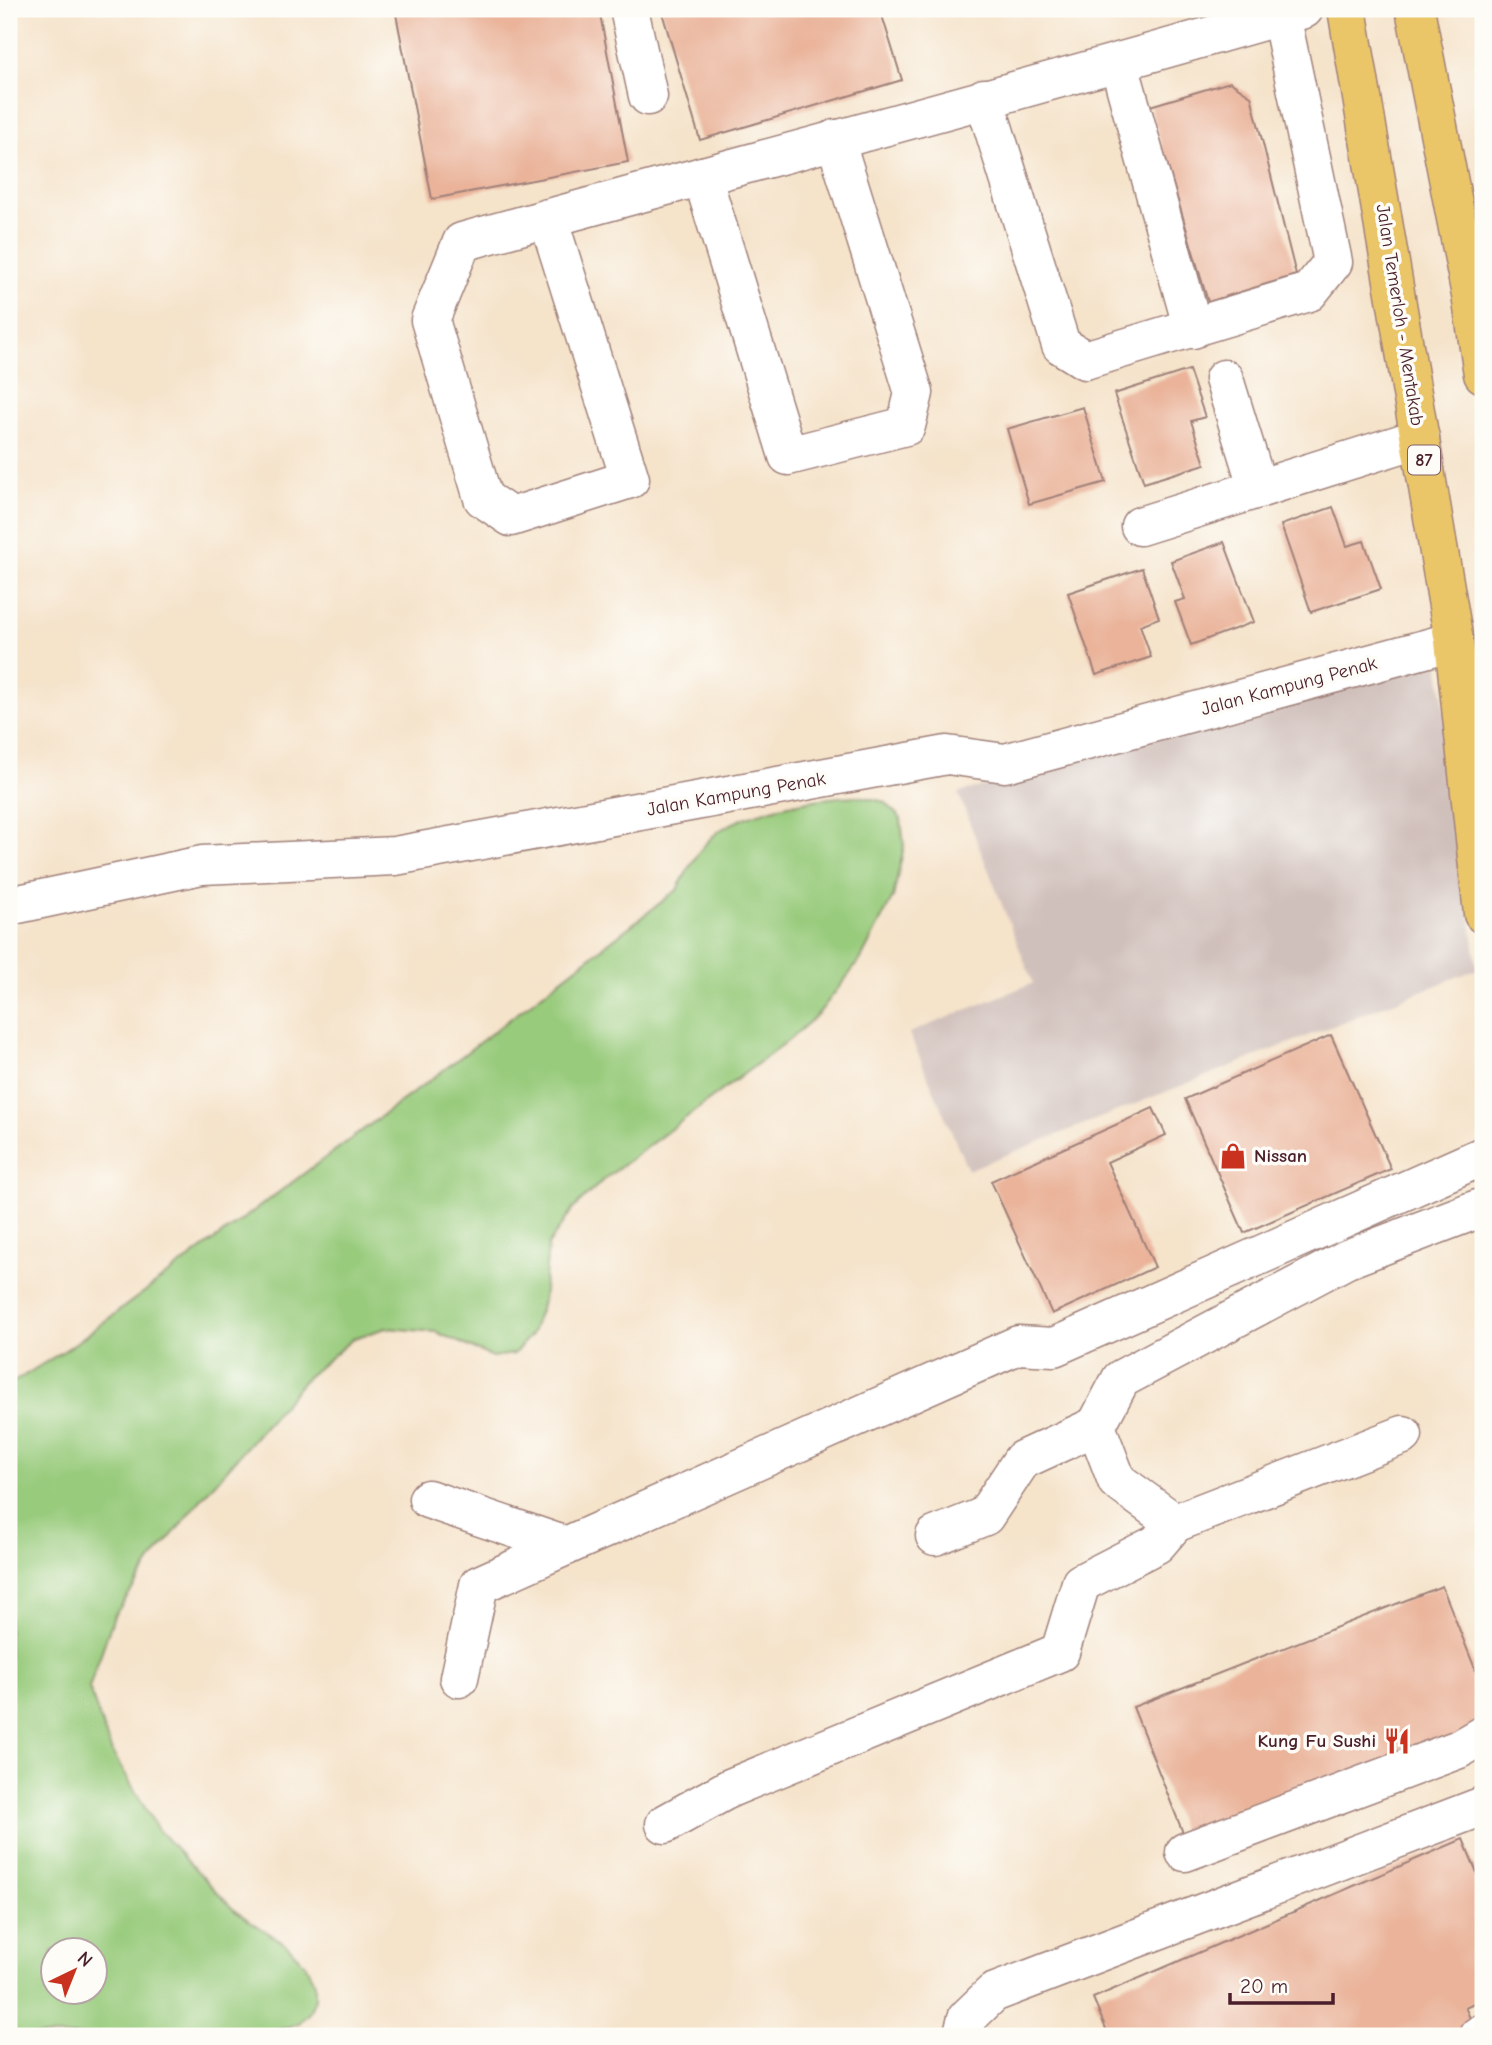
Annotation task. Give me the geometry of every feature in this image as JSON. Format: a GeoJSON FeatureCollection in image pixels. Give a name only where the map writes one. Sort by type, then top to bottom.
{"type":"FeatureCollection","features":[{"type":"Feature","properties":{"kind":"main road","name":"Jalan Temerloh - Mentakab"},"geometry":{"type":"LineString","coordinates":[[1347,9],[1454,641],[1483,914]]}},
{"type":"Feature","properties":{"kind":"main road"},"geometry":{"type":"LineString","coordinates":[[1415,9],[1477,294],[1483,374]]}},
{"type":"Feature","properties":{"kind":"street"},"geometry":{"type":"LineString","coordinates":[[629,9],[648,96]]}},
{"type":"Feature","properties":{"kind":"street"},"geometry":{"type":"LineString","coordinates":[[548,218],[630,479],[511,517],[483,498],[430,320],[462,242],[548,218],[984,98],[1119,64],[1292,12],[1333,262],[1309,292],[1085,360],[1061,345],[984,98]]}},
{"type":"Feature","properties":{"kind":"street"},"geometry":{"type":"LineString","coordinates":[[1119,64],[1193,329]]}},
{"type":"Feature","properties":{"kind":"street"},"geometry":{"type":"LineString","coordinates":[[702,176],[788,456],[906,426],[914,393],[835,139]]}},
{"type":"Feature","properties":{"kind":"street"},"geometry":{"type":"LineString","coordinates":[[1224,379],[1258,489]]}},
{"type":"Feature","properties":{"kind":"street"},"geometry":{"type":"LineString","coordinates":[[1140,526],[1420,438]]}},
{"type":"Feature","properties":{"kind":"street","name":"Jalan Kampung Penak"},"geometry":{"type":"LineString","coordinates":[[9,906],[202,865],[396,856],[947,755],[1005,763],[1454,641]]}},
{"type":"Feature","properties":{"kind":"street"},"geometry":{"type":"LineString","coordinates":[[459,1678],[480,1585],[1017,1345],[1054,1347],[1483,1156]]}},
{"type":"Feature","properties":{"kind":"street"},"geometry":{"type":"LineString","coordinates":[[936,1536],[985,1516],[1022,1460],[1096,1426],[1121,1379],[1347,1259],[1483,1207]]}},
{"type":"Feature","properties":{"kind":"street"},"geometry":{"type":"LineString","coordinates":[[1096,1426],[1117,1481],[1175,1523]]}},
{"type":"Feature","properties":{"kind":"street"},"geometry":{"type":"LineString","coordinates":[[665,1824],[730,1788],[1060,1652],[1082,1583],[1157,1544],[1175,1523],[1403,1435]]}},
{"type":"Feature","properties":{"kind":"street"},"geometry":{"type":"LineString","coordinates":[[428,1499],[566,1546]]}},
{"type":"Feature","properties":{"kind":"street"},"geometry":{"type":"LineString","coordinates":[[962,2036],[967,2018],[993,1993],[1483,1805],[1471,1742],[1185,1852]]}},
{"type":"Feature","properties":{"kind":"street"},"geometry":{"type":"LineString","coordinates":[[1478,2036],[1483,2034]]}},
{"type":"Feature","properties":{"kind":"shaded area"},"geometry":{"type":"Polygon","coordinates":[[[1438,660],[1477,969],[968,1170],[909,1033],[1033,983],[958,793],[1438,660]]]}},
{"type":"Feature","properties":{"kind":"green space"},"geometry":{"type":"Polygon","coordinates":[[[858,796],[885,802],[901,819],[904,847],[893,897],[861,959],[818,1014],[789,1040],[603,1180],[572,1210],[548,1245],[543,1301],[532,1333],[514,1354],[492,1357],[436,1332],[386,1328],[354,1338],[306,1378],[208,1491],[155,1556],[114,1616],[89,1688],[111,1750],[158,1830],[235,1911],[287,1945],[305,1964],[315,1983],[315,1999],[309,2013],[299,2023],[262,2036],[9,2036],[9,1385],[70,1347],[445,1069],[677,890],[702,849],[722,829],[752,815],[807,801],[858,796]]]}},
{"type":"Feature","properties":{"kind":"building"},"geometry":{"type":"Polygon","coordinates":[[[395,9],[599,9],[628,162],[432,199],[395,9]]]}},
{"type":"Feature","properties":{"kind":"building"},"geometry":{"type":"Polygon","coordinates":[[[661,9],[880,9],[902,80],[700,140],[661,9]]]}},
{"type":"Feature","properties":{"kind":"building"},"geometry":{"type":"Polygon","coordinates":[[[1230,82],[1251,96],[1296,275],[1208,302],[1150,106],[1230,82]]]}},
{"type":"Feature","properties":{"kind":"building"},"geometry":{"type":"Polygon","coordinates":[[[1189,370],[1205,417],[1191,421],[1205,464],[1144,483],[1114,394],[1189,370]]]}},
{"type":"Feature","properties":{"kind":"building"},"geometry":{"type":"Polygon","coordinates":[[[1083,407],[1106,482],[1029,504],[1007,429],[1083,407]]]}},
{"type":"Feature","properties":{"kind":"building"},"geometry":{"type":"Polygon","coordinates":[[[1333,507],[1347,546],[1364,541],[1381,589],[1311,612],[1281,525],[1333,507]]]}},
{"type":"Feature","properties":{"kind":"building"},"geometry":{"type":"Polygon","coordinates":[[[1224,542],[1254,622],[1191,645],[1175,602],[1185,599],[1171,561],[1224,542]]]}},
{"type":"Feature","properties":{"kind":"building"},"geometry":{"type":"Polygon","coordinates":[[[1142,568],[1159,618],[1140,625],[1151,657],[1096,675],[1068,593],[1142,568]]]}},
{"type":"Feature","properties":{"kind":"building"},"geometry":{"type":"Polygon","coordinates":[[[1331,1035],[1391,1169],[1244,1233],[1185,1099],[1331,1035]]]}},
{"type":"Feature","properties":{"kind":"building"},"geometry":{"type":"Polygon","coordinates":[[[1153,1108],[1166,1135],[1107,1162],[1155,1267],[1052,1314],[991,1181],[1153,1108]]]}},
{"type":"Feature","properties":{"kind":"building"},"geometry":{"type":"Polygon","coordinates":[[[1442,1586],[1483,1689],[1483,1713],[1468,1732],[1187,1843],[1133,1707],[1442,1586]]]}},
{"type":"Feature","properties":{"kind":"building"},"geometry":{"type":"Polygon","coordinates":[[[1463,1839],[1483,1887],[1483,1999],[1465,2007],[1476,2032],[1467,2036],[1109,2036],[1093,1998],[1463,1839]]]}},
{"type":"Feature","properties":{"kind":"place","name":"Nissan"},"geometry":{"type":"Point","coordinates":[1233,1156]}},
{"type":"Feature","properties":{"kind":"place","name":"Kung Fu Sushi"},"geometry":{"type":"Point","coordinates":[1397,1741]}}]}
